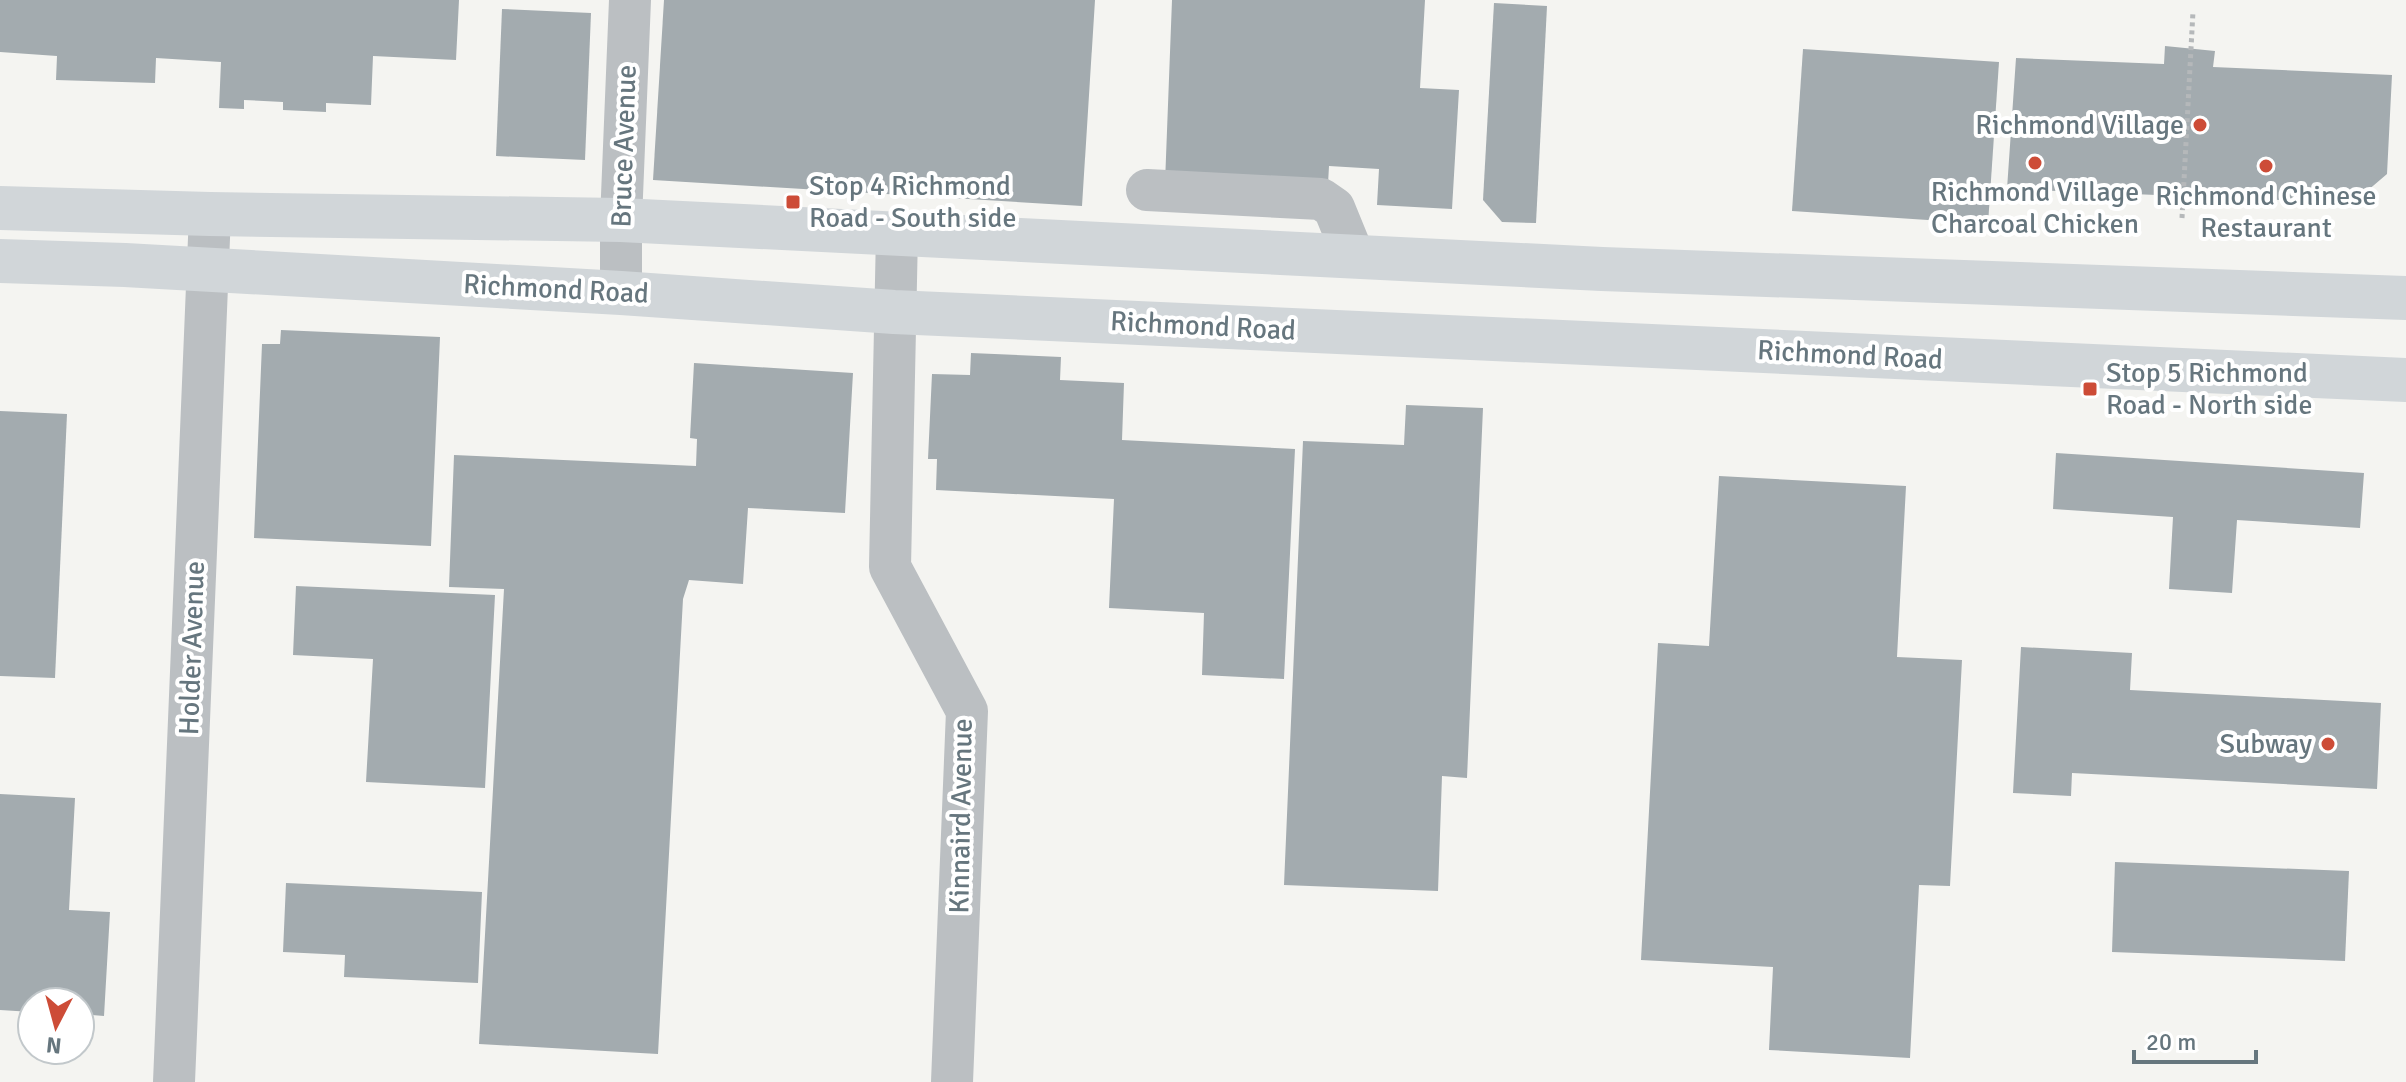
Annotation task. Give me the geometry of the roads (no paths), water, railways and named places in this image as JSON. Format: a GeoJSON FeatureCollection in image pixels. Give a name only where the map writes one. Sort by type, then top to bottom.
{"type":"FeatureCollection","features":[{"type":"Feature","properties":{"kind":"main road"},"geometry":{"type":"LineString","coordinates":[[0,208],[621,220],[1602,269],[2406,298]]}},
{"type":"Feature","properties":{"kind":"main road","name":"Richmond Road"},"geometry":{"type":"LineString","coordinates":[[0,261],[621,293],[894,312],[2406,380]]}},
{"type":"Feature","properties":{"kind":"street","name":"Bruce Avenue"},"geometry":{"type":"LineString","coordinates":[[621,293],[630,0]]}},
{"type":"Feature","properties":{"kind":"street"},"geometry":{"type":"LineString","coordinates":[[1147,190],[1321,199],[1334,208],[1354,257]]}},
{"type":"Feature","properties":{"kind":"street","name":"Holder Avenue"},"geometry":{"type":"LineString","coordinates":[[174,1082],[210,214]]}},
{"type":"Feature","properties":{"kind":"street","name":"Kinnaird Avenue"},"geometry":{"type":"LineString","coordinates":[[897,233],[890,567],[967,711],[952,1082]]}},
{"type":"Feature","properties":{"kind":"place","name":"Richmond Village"},"geometry":{"type":"Point","coordinates":[2200,125]}},
{"type":"Feature","properties":{"kind":"place","name":"Richmond Village Charcoal Chicken"},"geometry":{"type":"Point","coordinates":[2035,163]}},
{"type":"Feature","properties":{"kind":"place","name":"Richmond Chinese Restaurant"},"geometry":{"type":"Point","coordinates":[2266,166]}},
{"type":"Feature","properties":{"kind":"place","name":"Stop 4 Richmond Road - South side"},"geometry":{"type":"Point","coordinates":[793,202]}},
{"type":"Feature","properties":{"kind":"place","name":"Stop 5 Richmond Road - North side"},"geometry":{"type":"Point","coordinates":[2090,389]}},
{"type":"Feature","properties":{"kind":"place","name":"Subway"},"geometry":{"type":"Point","coordinates":[2328,744]}}]}
